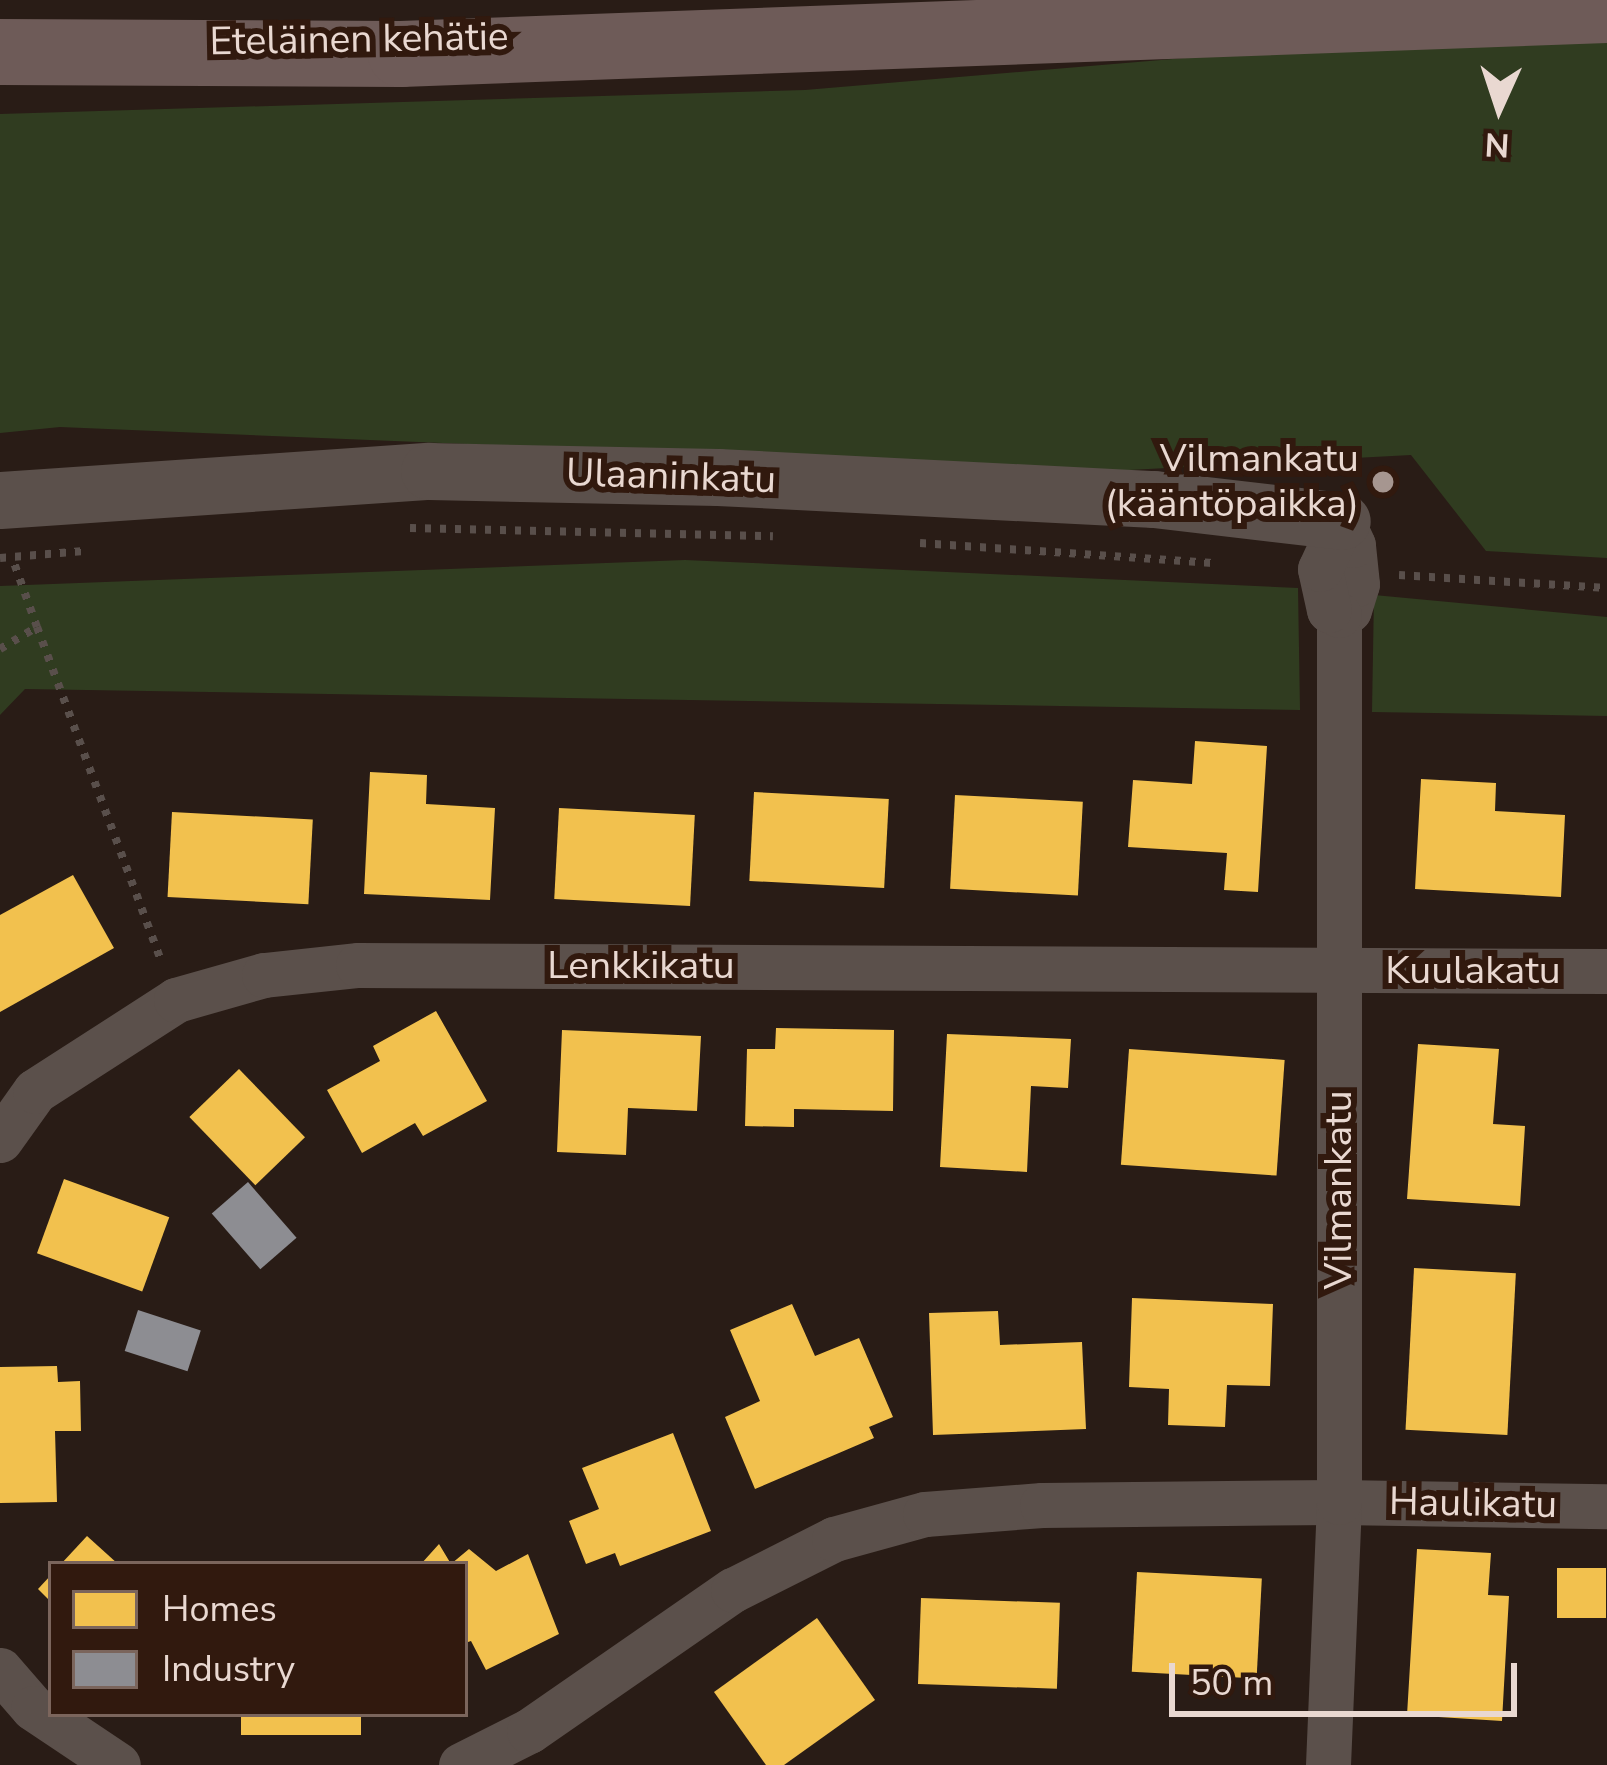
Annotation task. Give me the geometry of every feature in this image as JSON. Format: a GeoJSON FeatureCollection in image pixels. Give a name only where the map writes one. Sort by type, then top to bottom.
{"type":"FeatureCollection","features":[{"type":"Feature","properties":{"kind":"highway","name":"Eteläinen kehätie"},"geometry":{"type":"LineString","coordinates":[[0,50],[518,37],[932,0]]}},
{"type":"Feature","properties":{"kind":"highway"},"geometry":{"type":"LineString","coordinates":[[0,50],[401,54],[1607,10]]}},
{"type":"Feature","properties":{"kind":"street","name":"Ulaaninkatu"},"geometry":{"type":"LineString","coordinates":[[0,500],[429,471],[718,477],[1154,499],[1350,546]]}},
{"type":"Feature","properties":{"kind":"street","name":"Vilmankatu"},"geometry":{"type":"LineString","coordinates":[[1328,1765],[1340,1502],[1339,615],[1329,610],[1320,569],[1350,546]]}},
{"type":"Feature","properties":{"kind":"street","name":"Lenkkikatu"},"geometry":{"type":"LineString","coordinates":[[0,1140],[35,1091],[176,1000],[264,975],[358,965],[1339,970]]}},
{"type":"Feature","properties":{"kind":"street","name":"Kuulakatu"},"geometry":{"type":"LineString","coordinates":[[1339,970],[1607,971]]}},
{"type":"Feature","properties":{"kind":"street","name":"Haulikatu"},"geometry":{"type":"LineString","coordinates":[[1340,1502],[1607,1506]]}},
{"type":"Feature","properties":{"kind":"street"},"geometry":{"type":"LineString","coordinates":[[461,1765],[529,1730],[733,1590],[834,1540],[925,1514],[972,1510],[1340,1502]]}},
{"type":"Feature","properties":{"kind":"street"},"geometry":{"type":"LineString","coordinates":[[0,1670],[33,1708],[118,1765]]}},
{"type":"Feature","properties":{"kind":"path"},"geometry":{"type":"LineString","coordinates":[[389,528],[797,536]]}},
{"type":"Feature","properties":{"kind":"path"},"geometry":{"type":"LineString","coordinates":[[916,543],[1225,563]]}},
{"type":"Feature","properties":{"kind":"path"},"geometry":{"type":"LineString","coordinates":[[1350,546],[1607,588]]}},
{"type":"Feature","properties":{"kind":"path"},"geometry":{"type":"LineString","coordinates":[[0,558],[106,549]]}},
{"type":"Feature","properties":{"kind":"path"},"geometry":{"type":"LineString","coordinates":[[12,557],[176,1000]]}},
{"type":"Feature","properties":{"kind":"path"},"geometry":{"type":"LineString","coordinates":[[0,649],[37,627]]}},
{"type":"Feature","properties":{"kind":"green space"},"geometry":{"type":"Polygon","coordinates":[[[1607,31],[1607,558],[1486,551],[1411,455],[1110,471],[60,427],[0,433],[0,114],[805,90],[1232,54],[1607,31]]]}},
{"type":"Feature","properties":{"kind":"green space"},"geometry":{"type":"Polygon","coordinates":[[[685,560],[1298,588],[1300,710],[25,689],[0,715],[0,586],[685,560]]]}},
{"type":"Feature","properties":{"kind":"green space"},"geometry":{"type":"Polygon","coordinates":[[[1374,595],[1607,617],[1607,716],[1372,712],[1374,595]]]}},
{"type":"Feature","properties":{"kind":"building: Homes"},"geometry":{"type":"Polygon","coordinates":[[[1195,741],[1267,746],[1258,892],[1224,890],[1227,853],[1128,847],[1133,780],[1192,784],[1195,741]]]}},
{"type":"Feature","properties":{"kind":"building: Homes"},"geometry":{"type":"Polygon","coordinates":[[[370,772],[427,775],[426,804],[495,808],[490,900],[364,894],[370,772]]]}},
{"type":"Feature","properties":{"kind":"building: Homes"},"geometry":{"type":"Polygon","coordinates":[[[1421,779],[1496,783],[1495,811],[1565,815],[1561,897],[1415,889],[1421,779]]]}},
{"type":"Feature","properties":{"kind":"building: Homes"},"geometry":{"type":"Polygon","coordinates":[[[754,792],[889,799],[884,888],[749,881],[754,792]]]}},
{"type":"Feature","properties":{"kind":"building: Homes"},"geometry":{"type":"Polygon","coordinates":[[[955,795],[1083,802],[1078,896],[950,889],[955,795]]]}},
{"type":"Feature","properties":{"kind":"building: Homes"},"geometry":{"type":"Polygon","coordinates":[[[559,808],[695,815],[690,906],[554,899],[559,808]]]}},
{"type":"Feature","properties":{"kind":"building: Homes"},"geometry":{"type":"Polygon","coordinates":[[[172,812],[313,819],[308,904],[168,897],[172,812]]]}},
{"type":"Feature","properties":{"kind":"building: Homes"},"geometry":{"type":"Polygon","coordinates":[[[73,875],[114,948],[0,1012],[0,915],[73,875]]]}},
{"type":"Feature","properties":{"kind":"building: Homes"},"geometry":{"type":"Polygon","coordinates":[[[436,1011],[487,1101],[423,1136],[415,1123],[362,1153],[327,1090],[380,1061],[373,1046],[436,1011]]]}},
{"type":"Feature","properties":{"kind":"building: Homes"},"geometry":{"type":"Polygon","coordinates":[[[776,1028],[894,1030],[893,1111],[794,1109],[794,1127],[745,1126],[747,1049],[775,1049],[776,1028]]]}},
{"type":"Feature","properties":{"kind":"building: Homes"},"geometry":{"type":"Polygon","coordinates":[[[562,1030],[701,1036],[697,1111],[628,1108],[626,1155],[557,1152],[562,1030]]]}},
{"type":"Feature","properties":{"kind":"building: Homes"},"geometry":{"type":"Polygon","coordinates":[[[947,1034],[1071,1039],[1068,1088],[1031,1086],[1027,1172],[940,1167],[947,1034]]]}},
{"type":"Feature","properties":{"kind":"building: Homes"},"geometry":{"type":"Polygon","coordinates":[[[1418,1044],[1499,1049],[1493,1124],[1525,1126],[1520,1206],[1407,1199],[1418,1044]]]}},
{"type":"Feature","properties":{"kind":"building: Homes"},"geometry":{"type":"Polygon","coordinates":[[[1129,1049],[1285,1060],[1277,1176],[1121,1165],[1129,1049]]]}},
{"type":"Feature","properties":{"kind":"building: Homes"},"geometry":{"type":"Polygon","coordinates":[[[239,1069],[305,1137],[255,1185],[189,1117],[239,1069]]]}},
{"type":"Feature","properties":{"kind":"building: Homes"},"geometry":{"type":"Polygon","coordinates":[[[64,1179],[169,1217],[142,1292],[37,1253],[64,1179]]]}},
{"type":"Feature","properties":{"kind":"building: Homes"},"geometry":{"type":"Polygon","coordinates":[[[1414,1268],[1516,1273],[1507,1435],[1406,1430],[1414,1268]]]}},
{"type":"Feature","properties":{"kind":"building: Homes"},"geometry":{"type":"Polygon","coordinates":[[[1132,1298],[1273,1304],[1270,1386],[1227,1385],[1225,1427],[1168,1425],[1169,1389],[1129,1387],[1132,1298]]]}},
{"type":"Feature","properties":{"kind":"building: Homes"},"geometry":{"type":"Polygon","coordinates":[[[792,1304],[815,1356],[859,1338],[893,1417],[869,1427],[874,1438],[755,1489],[725,1417],[760,1401],[730,1330],[792,1304]]]}},
{"type":"Feature","properties":{"kind":"building: Homes"},"geometry":{"type":"Polygon","coordinates":[[[998,1311],[1000,1345],[1082,1342],[1086,1429],[933,1435],[929,1313],[998,1311]]]}},
{"type":"Feature","properties":{"kind":"building: Homes"},"geometry":{"type":"Polygon","coordinates":[[[57,1366],[58,1382],[80,1381],[81,1431],[55,1431],[57,1502],[0,1503],[0,1367],[57,1366]]]}},
{"type":"Feature","properties":{"kind":"building: Homes"},"geometry":{"type":"Polygon","coordinates":[[[673,1433],[711,1531],[620,1566],[615,1553],[586,1564],[569,1521],[599,1509],[582,1468],[673,1433]]]}},
{"type":"Feature","properties":{"kind":"building: Homes"},"geometry":{"type":"Polygon","coordinates":[[[87,1536],[115,1561],[64,1561],[87,1536]]]}},
{"type":"Feature","properties":{"kind":"building: Homes"},"geometry":{"type":"Polygon","coordinates":[[[439,1544],[449,1561],[424,1561],[439,1544]]]}},
{"type":"Feature","properties":{"kind":"building: Homes"},"geometry":{"type":"Polygon","coordinates":[[[469,1549],[496,1571],[528,1554],[559,1634],[486,1670],[471,1641],[468,1561],[455,1561],[469,1549]]]}},
{"type":"Feature","properties":{"kind":"building: Homes"},"geometry":{"type":"Polygon","coordinates":[[[1417,1549],[1491,1553],[1488,1595],[1509,1596],[1502,1721],[1407,1715],[1417,1549]]]}},
{"type":"Feature","properties":{"kind":"building: Homes"},"geometry":{"type":"Polygon","coordinates":[[[1557,1568],[1606,1568],[1606,1618],[1557,1618],[1557,1568]]]}},
{"type":"Feature","properties":{"kind":"building: Homes"},"geometry":{"type":"Polygon","coordinates":[[[1137,1572],[1262,1579],[1257,1678],[1132,1672],[1137,1572]]]}},
{"type":"Feature","properties":{"kind":"building: Homes"},"geometry":{"type":"Polygon","coordinates":[[[48,1578],[48,1599],[38,1589],[48,1578]]]}},
{"type":"Feature","properties":{"kind":"building: Homes"},"geometry":{"type":"Polygon","coordinates":[[[921,1598],[1060,1603],[1057,1689],[918,1684],[921,1598]]]}},
{"type":"Feature","properties":{"kind":"building: Homes"},"geometry":{"type":"Polygon","coordinates":[[[817,1618],[875,1700],[784,1765],[766,1765],[714,1692],[817,1618]]]}},
{"type":"Feature","properties":{"kind":"building: Homes"},"geometry":{"type":"Polygon","coordinates":[[[241,1717],[361,1717],[361,1735],[241,1735],[241,1717]]]}},
{"type":"Feature","properties":{"kind":"building: Industry"},"geometry":{"type":"Polygon","coordinates":[[[248,1182],[297,1238],[260,1269],[212,1213],[248,1182]]]}},
{"type":"Feature","properties":{"kind":"building: Industry"},"geometry":{"type":"Polygon","coordinates":[[[138,1310],[201,1330],[187,1371],[125,1351],[138,1310]]]}},
{"type":"Feature","properties":{"kind":"place","name":"Vilmankatu (kääntöpaikka)"},"geometry":{"type":"Point","coordinates":[1383,482]}}]}
